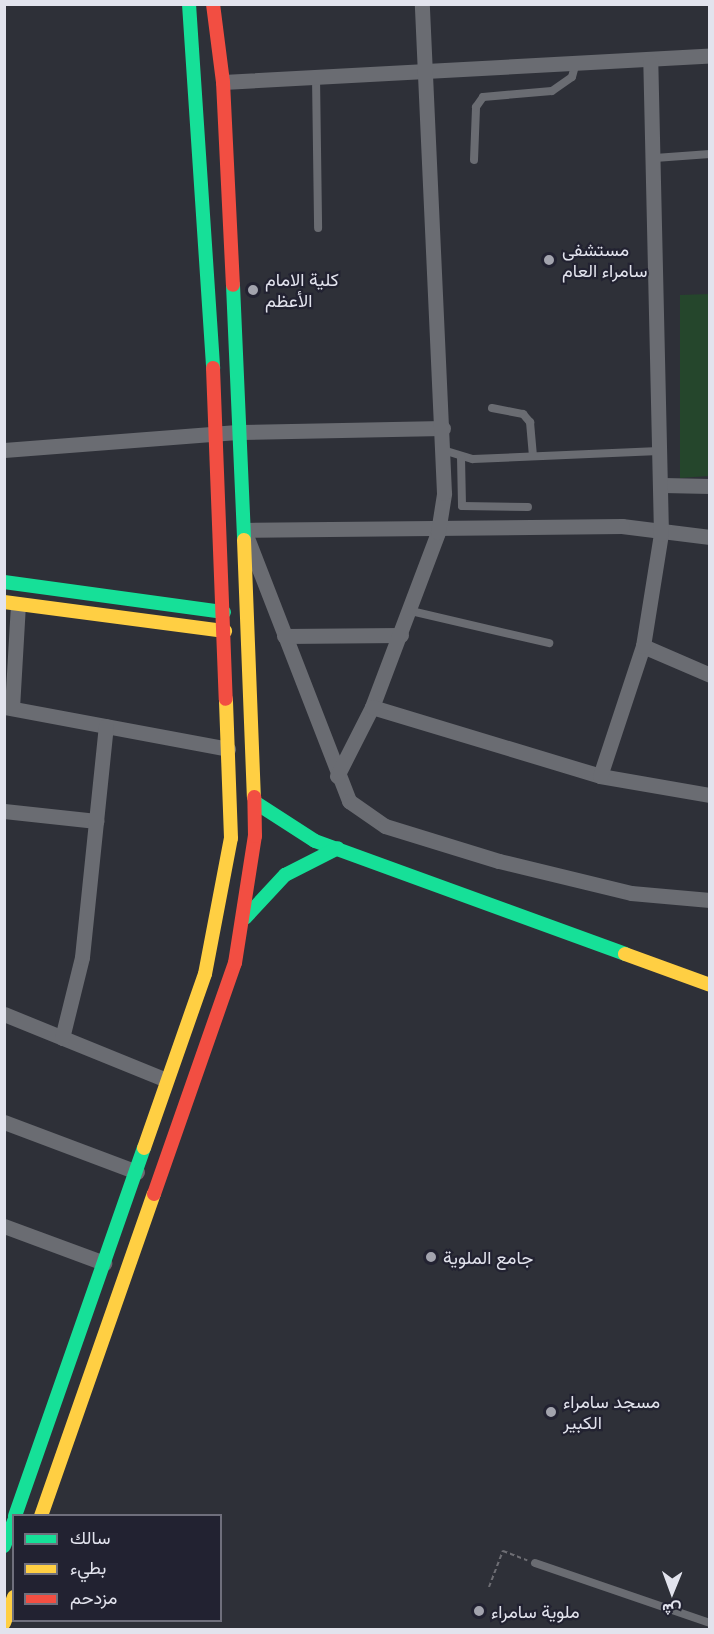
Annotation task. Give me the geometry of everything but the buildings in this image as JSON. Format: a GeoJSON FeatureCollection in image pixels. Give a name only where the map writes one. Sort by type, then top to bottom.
{"type":"FeatureCollection","features":[{"type":"Feature","properties":{"kind":"main road"},"geometry":{"type":"LineString","coordinates":[[15,1514],[137,1172],[164,1079],[205,974],[221,907],[231,838],[225,631],[200,88],[189,4]]}},
{"type":"Feature","properties":{"kind":"main road"},"geometry":{"type":"LineString","coordinates":[[41,1514],[202,1055],[245,919],[256,803],[223,82],[213,4]]}},
{"type":"Feature","properties":{"kind":"main road"},"geometry":{"type":"LineString","coordinates":[[4,582],[224,612]]}},
{"type":"Feature","properties":{"kind":"main road"},"geometry":{"type":"LineString","coordinates":[[11,603],[225,631]]}},
{"type":"Feature","properties":{"kind":"main road"},"geometry":{"type":"LineString","coordinates":[[256,803],[294,831],[710,985]]}},
{"type":"Feature","properties":{"kind":"main road"},"geometry":{"type":"LineString","coordinates":[[245,919],[285,875],[338,848]]}},
{"type":"Feature","properties":{"kind":"main road"},"geometry":{"type":"LineString","coordinates":[[177,1045],[202,1055]]}},
{"type":"Feature","properties":{"kind":"main road"},"geometry":{"type":"LineString","coordinates":[[4,1546],[12,1526]]}},
{"type":"Feature","properties":{"kind":"main road"},"geometry":{"type":"LineString","coordinates":[[4,1623],[12,1602]]}},
{"type":"Feature","properties":{"kind":"street"},"geometry":{"type":"LineString","coordinates":[[338,776],[372,707],[411,611],[438,532],[444,450],[428,71],[422,4]]}},
{"type":"Feature","properties":{"kind":"street"},"geometry":{"type":"LineString","coordinates":[[223,82],[576,66],[710,56]]}},
{"type":"Feature","properties":{"kind":"street"},"geometry":{"type":"LineString","coordinates":[[600,776],[643,646],[661,534],[663,485],[655,158],[650,62]]}},
{"type":"Feature","properties":{"kind":"street"},"geometry":{"type":"LineString","coordinates":[[4,450],[216,433],[443,428]]}},
{"type":"Feature","properties":{"kind":"street"},"geometry":{"type":"LineString","coordinates":[[663,485],[710,486]]}},
{"type":"Feature","properties":{"kind":"street"},"geometry":{"type":"LineString","coordinates":[[710,537],[661,534],[622,526],[438,532],[244,530],[349,801],[385,826],[631,893],[710,900]]}},
{"type":"Feature","properties":{"kind":"street"},"geometry":{"type":"LineString","coordinates":[[11,603],[8,708],[228,749]]}},
{"type":"Feature","properties":{"kind":"street"},"geometry":{"type":"LineString","coordinates":[[284,636],[401,635]]}},
{"type":"Feature","properties":{"kind":"street"},"geometry":{"type":"LineString","coordinates":[[643,646],[710,675]]}},
{"type":"Feature","properties":{"kind":"street"},"geometry":{"type":"LineString","coordinates":[[372,707],[600,776],[710,795]]}},
{"type":"Feature","properties":{"kind":"street"},"geometry":{"type":"LineString","coordinates":[[62,1038],[82,957],[106,726]]}},
{"type":"Feature","properties":{"kind":"street"},"geometry":{"type":"LineString","coordinates":[[4,811],[96,821]]}},
{"type":"Feature","properties":{"kind":"street"},"geometry":{"type":"LineString","coordinates":[[4,1014],[164,1079]]}},
{"type":"Feature","properties":{"kind":"street"},"geometry":{"type":"LineString","coordinates":[[4,1122],[137,1172]]}},
{"type":"Feature","properties":{"kind":"street"},"geometry":{"type":"LineString","coordinates":[[4,1226],[104,1263]]}},
{"type":"Feature","properties":{"kind":"lane"},"geometry":{"type":"LineString","coordinates":[[474,160],[476,107],[483,97],[552,91],[572,77],[576,66]]}},
{"type":"Feature","properties":{"kind":"lane"},"geometry":{"type":"LineString","coordinates":[[315,77],[318,228]]}},
{"type":"Feature","properties":{"kind":"lane"},"geometry":{"type":"LineString","coordinates":[[655,158],[710,154]]}},
{"type":"Feature","properties":{"kind":"lane"},"geometry":{"type":"LineString","coordinates":[[492,408],[523,414],[530,422],[533,456]]}},
{"type":"Feature","properties":{"kind":"lane"},"geometry":{"type":"LineString","coordinates":[[444,450],[461,457],[662,450]]}},
{"type":"Feature","properties":{"kind":"lane"},"geometry":{"type":"LineString","coordinates":[[461,457],[462,506],[528,507]]}},
{"type":"Feature","properties":{"kind":"lane"},"geometry":{"type":"LineString","coordinates":[[411,611],[549,643]]}},
{"type":"Feature","properties":{"kind":"lane"},"geometry":{"type":"LineString","coordinates":[[535,1563],[710,1623]]}},
{"type":"Feature","properties":{"kind":"path"},"geometry":{"type":"LineString","coordinates":[[489,1587],[503,1551],[535,1563]]}},
{"type":"Feature","properties":{"kind":"green space"},"geometry":{"type":"Polygon","coordinates":[[[709,294],[709,476],[680,478],[680,295],[709,294]]]}},
{"type":"Feature","properties":{"kind":"traffic: fast"},"geometry":{"type":"LineString","coordinates":[[189,4],[213,368]]}},
{"type":"Feature","properties":{"kind":"traffic: fast"},"geometry":{"type":"LineString","coordinates":[[233,285],[244,540]]}},
{"type":"Feature","properties":{"kind":"traffic: fast"},"geometry":{"type":"LineString","coordinates":[[4,582],[224,612]]}},
{"type":"Feature","properties":{"kind":"traffic: fast"},"geometry":{"type":"LineString","coordinates":[[256,803],[315,841],[625,954]]}},
{"type":"Feature","properties":{"kind":"traffic: fast"},"geometry":{"type":"LineString","coordinates":[[245,918],[285,875],[338,848]]}},
{"type":"Feature","properties":{"kind":"traffic: fast"},"geometry":{"type":"LineString","coordinates":[[16,1514],[144,1148]]}},
{"type":"Feature","properties":{"kind":"traffic: fast"},"geometry":{"type":"LineString","coordinates":[[4,1546],[12,1526]]}},
{"type":"Feature","properties":{"kind":"traffic: slow"},"geometry":{"type":"LineString","coordinates":[[244,540],[254,797]]}},
{"type":"Feature","properties":{"kind":"traffic: slow"},"geometry":{"type":"LineString","coordinates":[[4,602],[225,631]]}},
{"type":"Feature","properties":{"kind":"traffic: slow"},"geometry":{"type":"LineString","coordinates":[[144,1148],[205,974],[231,838],[226,699]]}},
{"type":"Feature","properties":{"kind":"traffic: slow"},"geometry":{"type":"LineString","coordinates":[[625,954],[710,985]]}},
{"type":"Feature","properties":{"kind":"traffic: slow"},"geometry":{"type":"LineString","coordinates":[[42,1514],[154,1194]]}},
{"type":"Feature","properties":{"kind":"traffic: slow"},"geometry":{"type":"LineString","coordinates":[[4,1623],[12,1602]]}},
{"type":"Feature","properties":{"kind":"traffic: jam"},"geometry":{"type":"LineString","coordinates":[[213,4],[223,82],[233,285]]}},
{"type":"Feature","properties":{"kind":"traffic: jam"},"geometry":{"type":"LineString","coordinates":[[213,368],[226,699]]}},
{"type":"Feature","properties":{"kind":"traffic: jam"},"geometry":{"type":"LineString","coordinates":[[154,1194],[235,963],[255,836],[254,797]]}},
{"type":"Feature","properties":{"kind":"place","name":"مستشفى سامراء العام"},"geometry":{"type":"Point","coordinates":[549,260]}},
{"type":"Feature","properties":{"kind":"place","name":"كلية الامام الأعظم"},"geometry":{"type":"Point","coordinates":[253,290]}},
{"type":"Feature","properties":{"kind":"place","name":"جامع الملوية"},"geometry":{"type":"Point","coordinates":[431,1257]}},
{"type":"Feature","properties":{"kind":"place","name":"مسجد سامراء الكبير"},"geometry":{"type":"Point","coordinates":[551,1412]}},
{"type":"Feature","properties":{"kind":"place","name":"ملوية سامراء"},"geometry":{"type":"Point","coordinates":[479,1611]}}]}
